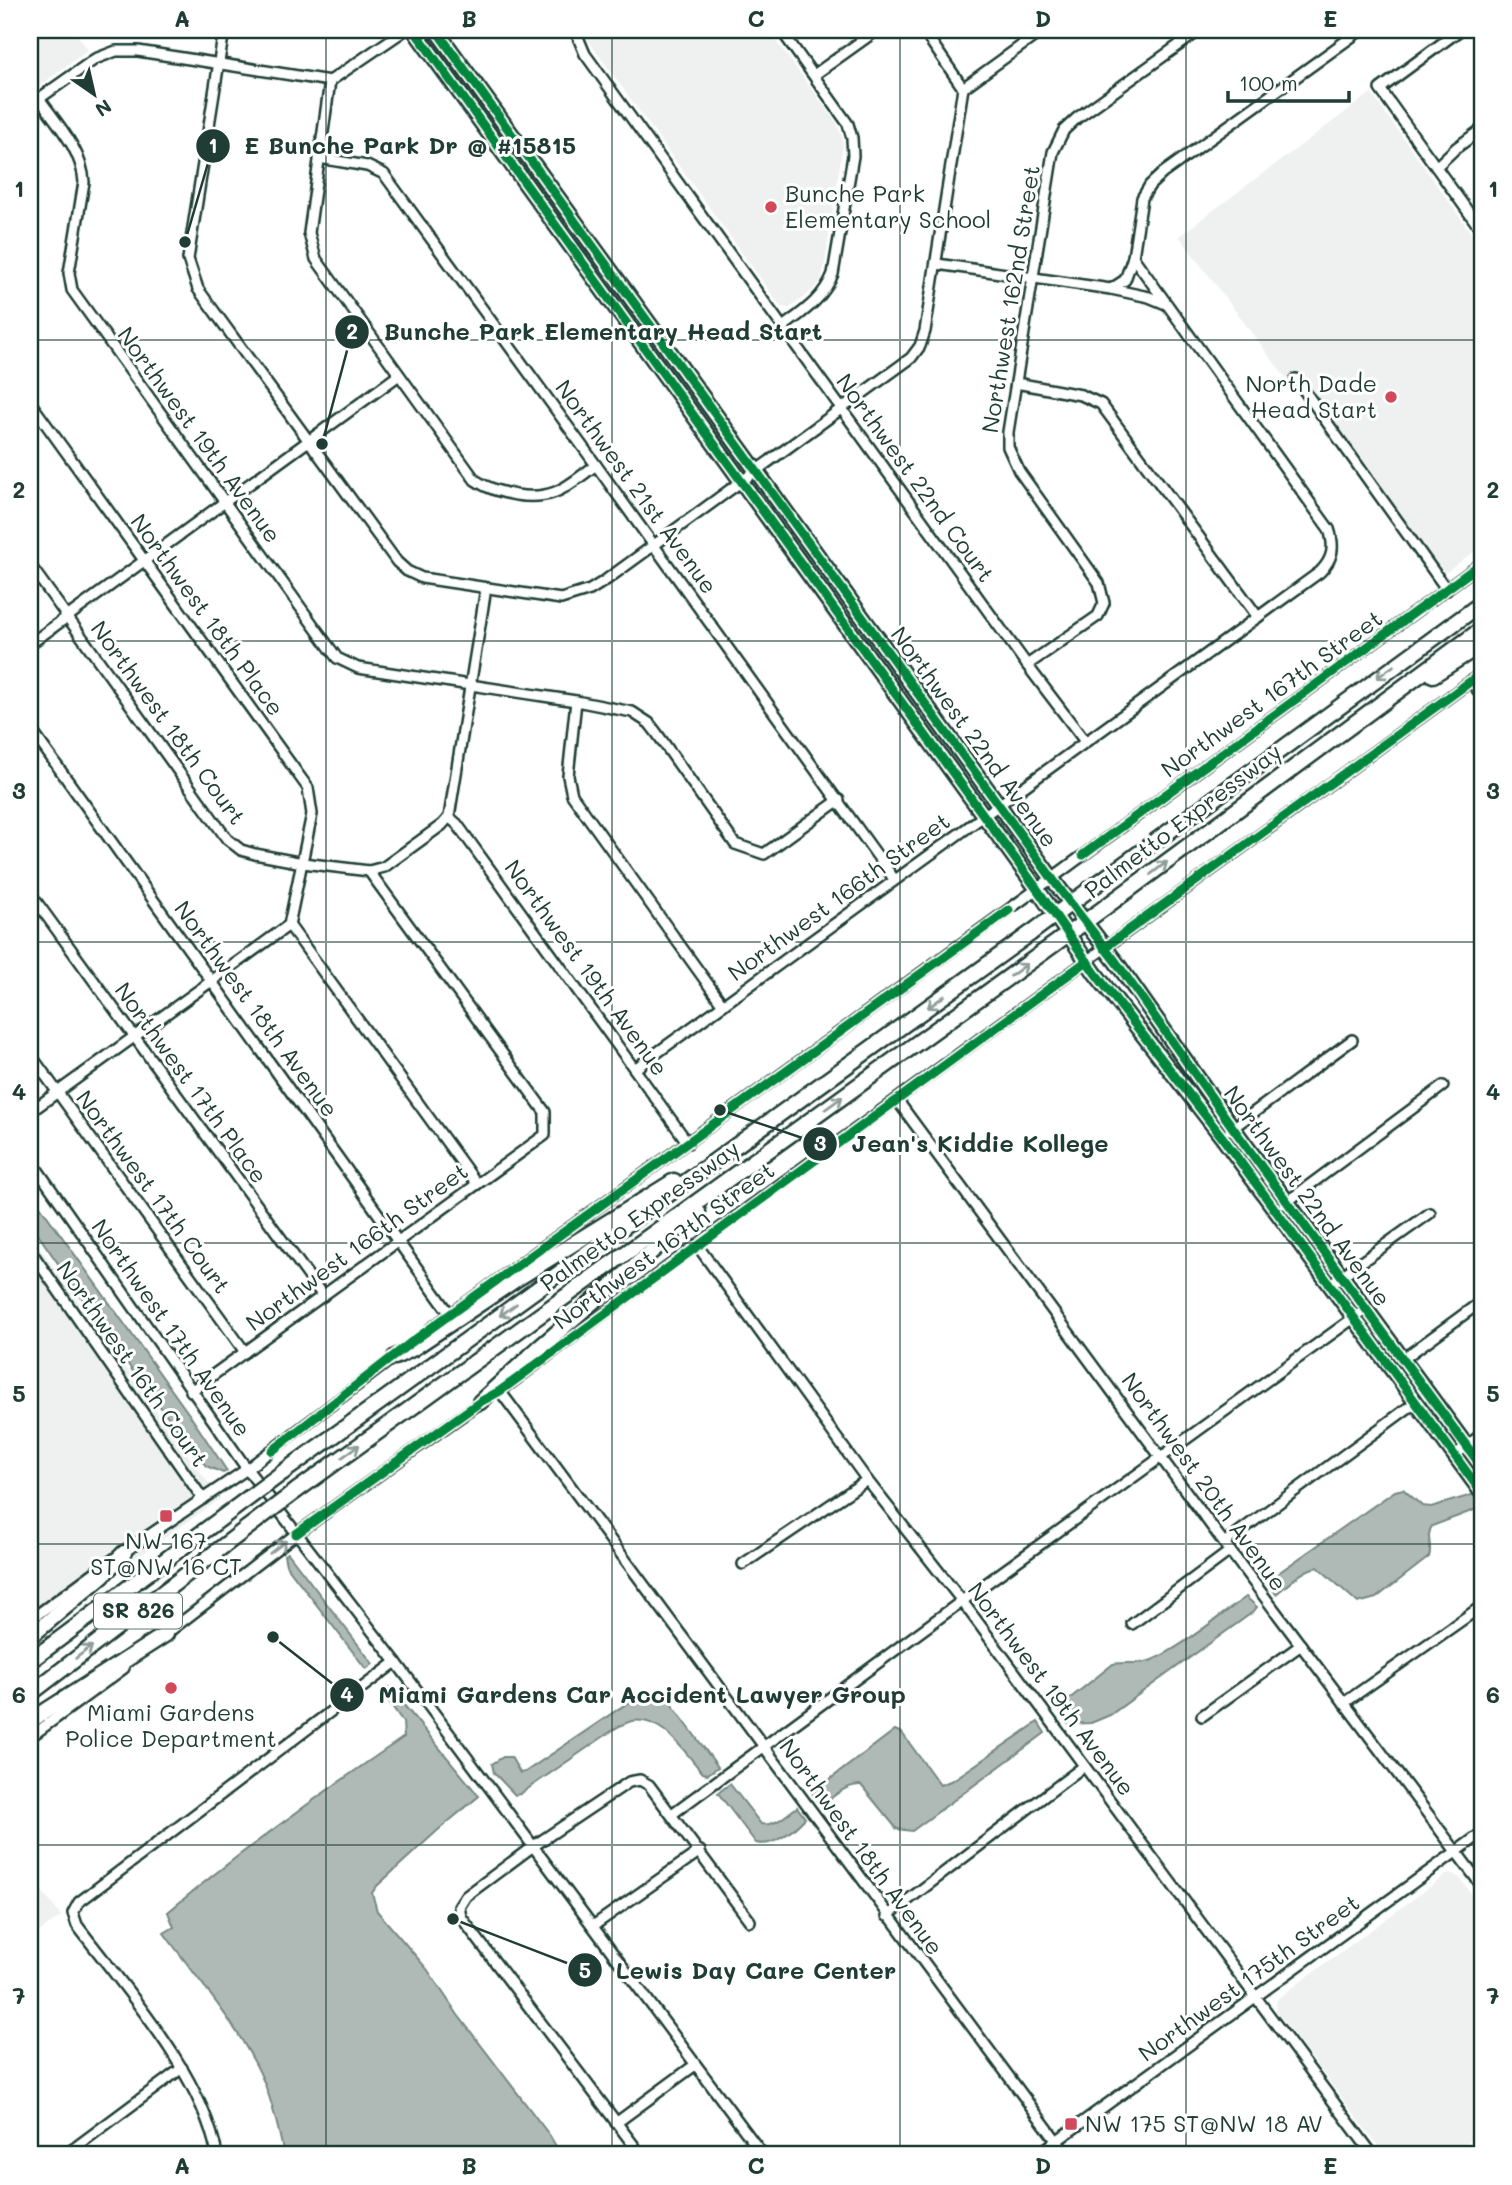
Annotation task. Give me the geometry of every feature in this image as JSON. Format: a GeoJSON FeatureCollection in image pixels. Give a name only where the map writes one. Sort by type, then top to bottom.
{"type":"FeatureCollection","features":[{"type":"Feature","properties":{"kind":"highway"},"geometry":{"type":"LineString","coordinates":[[1440,632],[1482,594]]}},
{"type":"Feature","properties":{"kind":"highway","name":"Palmetto Expressway"},"geometry":{"type":"LineString","coordinates":[[30,1661],[282,1473],[1031,933],[1482,603]]}},
{"type":"Feature","properties":{"kind":"highway","name":"Palmetto Expressway"},"geometry":{"type":"LineString","coordinates":[[30,1694],[296,1491],[1104,908],[1482,629]]}},
{"type":"Feature","properties":{"kind":"highway"},"geometry":{"type":"LineString","coordinates":[[1380,704],[1482,644]]}},
{"type":"Feature","properties":{"kind":"highway"},"geometry":{"type":"LineString","coordinates":[[481,1402],[610,1285],[795,1132]]}},
{"type":"Feature","properties":{"kind":"highway"},"geometry":{"type":"LineString","coordinates":[[395,1357],[412,1349],[655,1192],[722,1156]]}},
{"type":"Feature","properties":{"kind":"highway"},"geometry":{"type":"LineString","coordinates":[[30,1637],[103,1575],[124,1553]]}},
{"type":"Feature","properties":{"kind":"highway"},"geometry":{"type":"LineString","coordinates":[[30,1721],[166,1634]]}},
{"type":"Feature","properties":{"kind":"main road","name":"Northwest 22nd Avenue"},"geometry":{"type":"LineString","coordinates":[[414,30],[1087,961],[1222,1138],[1482,1493]]}},
{"type":"Feature","properties":{"kind":"main road","name":"Northwest 22nd Avenue"},"geometry":{"type":"LineString","coordinates":[[436,30],[1482,1467]]}},
{"type":"Feature","properties":{"kind":"street"},"geometry":{"type":"LineString","coordinates":[[224,30],[188,259],[198,289],[397,562],[422,578],[561,599],[576,596],[606,580],[911,358],[920,346],[937,264],[963,88],[923,30]]}},
{"type":"Feature","properties":{"kind":"street"},"geometry":{"type":"LineString","coordinates":[[30,105],[95,59],[116,51],[138,51],[330,81],[405,30]]}},
{"type":"Feature","properties":{"kind":"street","name":"Northwest 22nd Court"},"geometry":{"type":"LineString","coordinates":[[575,30],[585,54],[1084,740]]}},
{"type":"Feature","properties":{"kind":"street"},"geometry":{"type":"LineString","coordinates":[[780,30],[848,124],[853,156],[830,282],[816,302],[783,327]]}},
{"type":"Feature","properties":{"kind":"street"},"geometry":{"type":"LineString","coordinates":[[814,75],[877,30]]}},
{"type":"Feature","properties":{"kind":"street"},"geometry":{"type":"LineString","coordinates":[[963,88],[1043,30]]}},
{"type":"Feature","properties":{"kind":"street","name":"Northwest 162nd Street"},"geometry":{"type":"LineString","coordinates":[[1027,665],[1098,616],[1104,603],[1099,583],[1019,471],[1008,447],[1008,432],[1053,152],[1057,140],[1077,118],[1199,30]]}},
{"type":"Feature","properties":{"kind":"street"},"geometry":{"type":"LineString","coordinates":[[1132,293],[1126,276],[1133,257],[1142,198],[1150,185],[1361,30]]}},
{"type":"Feature","properties":{"kind":"street"},"geometry":{"type":"LineString","coordinates":[[1460,30],[1380,89],[1482,231]]}},
{"type":"Feature","properties":{"kind":"street"},"geometry":{"type":"LineString","coordinates":[[330,81],[309,233],[316,259],[475,480],[483,486],[498,492],[534,498],[546,497],[596,465]]}},
{"type":"Feature","properties":{"kind":"street","name":"Northwest 19th Avenue"},"geometry":{"type":"LineString","coordinates":[[40,99],[79,156],[83,169],[84,183],[69,273],[72,290],[337,658],[358,668],[469,685]]}},
{"type":"Feature","properties":{"kind":"street"},"geometry":{"type":"LineString","coordinates":[[1436,167],[1482,129]]}},
{"type":"Feature","properties":{"kind":"street","name":"Northwest 21st Avenue"},"geometry":{"type":"LineString","coordinates":[[319,158],[367,166],[384,174],[894,879]]}},
{"type":"Feature","properties":{"kind":"street"},"geometry":{"type":"LineString","coordinates":[[1133,257],[1166,304]]}},
{"type":"Feature","properties":{"kind":"street"},"geometry":{"type":"LineString","coordinates":[[937,264],[1111,289],[1166,304]]}},
{"type":"Feature","properties":{"kind":"street"},"geometry":{"type":"LineString","coordinates":[[1111,289],[1134,268],[1141,269]]}},
{"type":"Feature","properties":{"kind":"street"},"geometry":{"type":"LineString","coordinates":[[1149,298],[1156,289]]}},
{"type":"Feature","properties":{"kind":"street","name":"Northwest 166th Street"},"geometry":{"type":"LineString","coordinates":[[636,1068],[984,816],[1084,740],[1320,572],[1331,556],[1332,540],[1329,529],[1166,304]]}},
{"type":"Feature","properties":{"kind":"street"},"geometry":{"type":"LineString","coordinates":[[30,644],[400,375]]}},
{"type":"Feature","properties":{"kind":"street"},"geometry":{"type":"LineString","coordinates":[[1296,379],[1447,590]]}},
{"type":"Feature","properties":{"kind":"street"},"geometry":{"type":"LineString","coordinates":[[1016,383],[1081,395],[1101,404],[1258,617]]}},
{"type":"Feature","properties":{"kind":"street","name":"Northwest 18th Place"},"geometry":{"type":"LineString","coordinates":[[30,402],[308,788],[312,814],[289,925]]}},
{"type":"Feature","properties":{"kind":"street","name":"Northwest 167th Street"},"geometry":{"type":"LineString","coordinates":[[30,1620],[99,1569],[247,1469],[450,1314],[1037,890],[1482,563]]}},
{"type":"Feature","properties":{"kind":"street","name":"Northwest 18th Court"},"geometry":{"type":"LineString","coordinates":[[30,565],[227,839],[241,850],[255,854],[369,871]]}},
{"type":"Feature","properties":{"kind":"street"},"geometry":{"type":"LineString","coordinates":[[369,871],[384,867],[449,817],[486,588]]}},
{"type":"Feature","properties":{"kind":"street","name":"Northwest 167th Street"},"geometry":{"type":"LineString","coordinates":[[30,1737],[120,1672],[296,1534],[500,1391],[1482,673]]}},
{"type":"Feature","properties":{"kind":"street"},"geometry":{"type":"LineString","coordinates":[[1471,681],[1482,696]]}},
{"type":"Feature","properties":{"kind":"street"},"geometry":{"type":"LineString","coordinates":[[469,685],[632,712],[649,723],[735,845],[765,854],[839,800]]}},
{"type":"Feature","properties":{"kind":"street"},"geometry":{"type":"LineString","coordinates":[[576,701],[568,776],[572,795],[723,1004]]}},
{"type":"Feature","properties":{"kind":"street","name":"Northwest 18th Avenue"},"geometry":{"type":"LineString","coordinates":[[30,728],[450,1314]]}},
{"type":"Feature","properties":{"kind":"street","name":"Northwest 19th Avenue"},"geometry":{"type":"LineString","coordinates":[[449,817],[457,824],[636,1068],[688,1143]]}},
{"type":"Feature","properties":{"kind":"street","name":"Northwest 166th Street"},"geometry":{"type":"LineString","coordinates":[[191,1391],[545,1135],[545,1112],[369,871]]}},
{"type":"Feature","properties":{"kind":"street","name":"Northwest 17th Place"},"geometry":{"type":"LineString","coordinates":[[30,893],[323,1296]]}},
{"type":"Feature","properties":{"kind":"street"},"geometry":{"type":"LineString","coordinates":[[30,1112],[289,925],[477,1184]]}},
{"type":"Feature","properties":{"kind":"street"},"geometry":{"type":"LineString","coordinates":[[1222,1138],[1352,1040]]}},
{"type":"Feature","properties":{"kind":"street","name":"Northwest 17th Court"},"geometry":{"type":"LineString","coordinates":[[30,1054],[245,1352]]}},
{"type":"Feature","properties":{"kind":"street"},"geometry":{"type":"LineString","coordinates":[[1274,1210],[1443,1086]]}},
{"type":"Feature","properties":{"kind":"street","name":"Northwest 20th Avenue"},"geometry":{"type":"LineString","coordinates":[[897,1100],[1227,1547],[1482,1886]]}},
{"type":"Feature","properties":{"kind":"street","name":"Northwest 17th Avenue"},"geometry":{"type":"LineString","coordinates":[[30,1159],[247,1469],[396,1662],[763,2155]]}},
{"type":"Feature","properties":{"kind":"street"},"geometry":{"type":"LineString","coordinates":[[1329,1285],[1430,1213]]}},
{"type":"Feature","properties":{"kind":"street","name":"Northwest 19th Avenue"},"geometry":{"type":"LineString","coordinates":[[697,1245],[867,1480],[962,1601],[1373,2155]]}},
{"type":"Feature","properties":{"kind":"street","name":"Northwest 16th Court"},"geometry":{"type":"LineString","coordinates":[[30,1251],[203,1499]]}},
{"type":"Feature","properties":{"kind":"street"},"geometry":{"type":"LineString","coordinates":[[1403,1359],[1482,1300]]}},
{"type":"Feature","properties":{"kind":"street"},"geometry":{"type":"LineString","coordinates":[[672,1814],[1366,1308]]}},
{"type":"Feature","properties":{"kind":"street","name":"Northwest 18th Avenue"},"geometry":{"type":"LineString","coordinates":[[500,1391],[887,1916],[1067,2155]]}},
{"type":"Feature","properties":{"kind":"street"},"geometry":{"type":"LineString","coordinates":[[1132,1624],[1227,1547],[1416,1402]]}},
{"type":"Feature","properties":{"kind":"street"},"geometry":{"type":"LineString","coordinates":[[1455,1455],[1482,1434]]}},
{"type":"Feature","properties":{"kind":"street"},"geometry":{"type":"LineString","coordinates":[[743,1564],[867,1480]]}},
{"type":"Feature","properties":{"kind":"street"},"geometry":{"type":"LineString","coordinates":[[1345,1703],[1482,1606]]}},
{"type":"Feature","properties":{"kind":"street"},"geometry":{"type":"LineString","coordinates":[[1202,1716],[1301,1645]]}},
{"type":"Feature","properties":{"kind":"street"},"geometry":{"type":"LineString","coordinates":[[217,2155],[202,2106],[182,2068],[77,1925],[73,1913],[79,1902],[396,1662]]}},
{"type":"Feature","properties":{"kind":"street"},"geometry":{"type":"LineString","coordinates":[[887,1916],[1084,1766]]}},
{"type":"Feature","properties":{"kind":"street"},"geometry":{"type":"LineString","coordinates":[[641,2155],[461,1917],[459,1907],[466,1896],[532,1847],[629,1782],[640,1780],[649,1784],[750,1921]]}},
{"type":"Feature","properties":{"kind":"street","name":"Northwest 175th Street"},"geometry":{"type":"LineString","coordinates":[[1037,2155],[1482,1833]]}},
{"type":"Feature","properties":{"kind":"street"},"geometry":{"type":"LineString","coordinates":[[593,1926],[700,1851]]}},
{"type":"Feature","properties":{"kind":"street"},"geometry":{"type":"LineString","coordinates":[[615,2123],[695,2065]]}},
{"type":"Feature","properties":{"kind":"street"},"geometry":{"type":"LineString","coordinates":[[65,2155],[182,2068]]}},
{"type":"Feature","properties":{"kind":"shaded area"},"geometry":{"type":"Polygon","coordinates":[[[30,30],[74,30],[88,50],[30,93],[30,30]]]}},
{"type":"Feature","properties":{"kind":"shaded area","name":"Bunche Park Elementary School"},"geometry":{"type":"Polygon","coordinates":[[[583,30],[768,30],[836,122],[842,136],[843,145],[824,268],[821,280],[811,292],[790,308],[781,307],[583,30]]]}},
{"type":"Feature","properties":{"kind":"shaded area","name":"North Dade Head Start"},"geometry":{"type":"Polygon","coordinates":[[[1371,93],[1482,248],[1482,546],[1437,579],[1179,236],[1371,93]]]}},
{"type":"Feature","properties":{"kind":"shaded area"},"geometry":{"type":"Polygon","coordinates":[[[30,1192],[227,1471],[223,1473],[206,1466],[132,1370],[30,1223],[30,1192]]]}},
{"type":"Feature","properties":{"kind":"shaded area"},"geometry":{"type":"Polygon","coordinates":[[[30,1234],[220,1499],[30,1634],[30,1234]]]}},
{"type":"Feature","properties":{"kind":"shaded area"},"geometry":{"type":"Polygon","coordinates":[[[1403,1489],[1422,1506],[1431,1507],[1482,1492],[1482,1507],[1432,1526],[1429,1534],[1429,1557],[1376,1598],[1358,1603],[1318,1567],[1302,1574],[1276,1594],[1267,1581],[1395,1491],[1403,1489]]]}},
{"type":"Feature","properties":{"kind":"shaded area"},"geometry":{"type":"Polygon","coordinates":[[[288,1553],[373,1664],[366,1669],[286,1565],[284,1555],[288,1553]]]}},
{"type":"Feature","properties":{"kind":"shaded area"},"geometry":{"type":"Polygon","coordinates":[[[1246,1597],[1257,1607],[1253,1612],[1110,1715],[1091,1723],[1068,1724],[1058,1708],[1113,1664],[1141,1663],[1168,1652],[1246,1597]]]}},
{"type":"Feature","properties":{"kind":"shaded area"},"geometry":{"type":"Polygon","coordinates":[[[389,1687],[479,1796],[377,1886],[372,1893],[377,1911],[427,1969],[458,2015],[550,2136],[561,2155],[284,2155],[270,2100],[254,2062],[218,2005],[164,1933],[174,1927],[168,1912],[196,1889],[284,1822],[404,1737],[403,1722],[383,1691],[389,1687]]]}},
{"type":"Feature","properties":{"kind":"shaded area"},"geometry":{"type":"Polygon","coordinates":[[[654,1692],[667,1698],[718,1767],[708,1774],[703,1773],[672,1737],[653,1724],[643,1721],[630,1722],[616,1728],[520,1794],[515,1795],[494,1773],[492,1764],[503,1757],[511,1757],[520,1773],[525,1772],[626,1704],[654,1692]]]}},
{"type":"Feature","properties":{"kind":"shaded area"},"geometry":{"type":"Polygon","coordinates":[[[1038,1722],[1045,1733],[912,1831],[897,1829],[861,1785],[845,1789],[822,1806],[812,1793],[895,1730],[902,1733],[940,1785],[953,1780],[1038,1722]]]}},
{"type":"Feature","properties":{"kind":"shaded area"},"geometry":{"type":"Polygon","coordinates":[[[730,1784],[761,1824],[776,1822],[797,1807],[805,1818],[789,1833],[776,1840],[756,1843],[718,1793],[730,1784]]]}},
{"type":"Feature","properties":{"kind":"shaded area"},"geometry":{"type":"Polygon","coordinates":[[[1453,1874],[1460,1878],[1482,1909],[1482,2131],[1450,2155],[1385,2155],[1276,2011],[1277,1999],[1446,1875],[1453,1874]]]}},
{"type":"Feature","properties":{"kind":"shaded area"},"geometry":{"type":"Polygon","coordinates":[[[30,1875],[61,1916],[30,1939],[30,1875]]]}},
{"type":"Feature","properties":{"kind":"cycle path"},"geometry":{"type":"LineString","coordinates":[[414,30],[1037,889],[1095,973],[1222,1137],[1482,1493]]}},
{"type":"Feature","properties":{"kind":"cycle path"},"geometry":{"type":"LineString","coordinates":[[436,30],[1482,1467]]}},
{"type":"Feature","properties":{"kind":"cycle path"},"geometry":{"type":"LineString","coordinates":[[1083,855],[1482,563]]}},
{"type":"Feature","properties":{"kind":"cycle path"},"geometry":{"type":"LineString","coordinates":[[1104,948],[1482,673]]}},
{"type":"Feature","properties":{"kind":"cycle path"},"geometry":{"type":"LineString","coordinates":[[272,1451],[409,1344],[1009,910]]}},
{"type":"Feature","properties":{"kind":"cycle path"},"geometry":{"type":"LineString","coordinates":[[296,1534],[480,1402],[500,1391],[1087,961]]}},
{"type":"Feature","properties":{"kind":"place","name":"Bunche Park Elementary School"},"geometry":{"type":"Point","coordinates":[771,207]}},
{"type":"Feature","properties":{"kind":"place","name":"E Bunche Park Dr @ #15815"},"geometry":{"type":"Point","coordinates":[185,242]}},
{"type":"Feature","properties":{"kind":"place","name":"North Dade Head Start"},"geometry":{"type":"Point","coordinates":[1391,397]}},
{"type":"Feature","properties":{"kind":"place","name":"Bunche Park Elementary Head Start"},"geometry":{"type":"Point","coordinates":[322,444]}},
{"type":"Feature","properties":{"kind":"place","name":"Jean's Kiddie Kollege"},"geometry":{"type":"Point","coordinates":[720,1110]}},
{"type":"Feature","properties":{"kind":"place","name":"NW 167 ST@NW 16 CT"},"geometry":{"type":"Point","coordinates":[166,1516]}},
{"type":"Feature","properties":{"kind":"place","name":"Miami Gardens Car Accident Lawyer Group"},"geometry":{"type":"Point","coordinates":[273,1637]}},
{"type":"Feature","properties":{"kind":"place","name":"Miami Gardens Police Department"},"geometry":{"type":"Point","coordinates":[171,1688]}},
{"type":"Feature","properties":{"kind":"place","name":"Lewis Day Care Center"},"geometry":{"type":"Point","coordinates":[453,1919]}},
{"type":"Feature","properties":{"kind":"place","name":"NW 175 ST@NW 18 AV"},"geometry":{"type":"Point","coordinates":[1071,2124]}}]}
